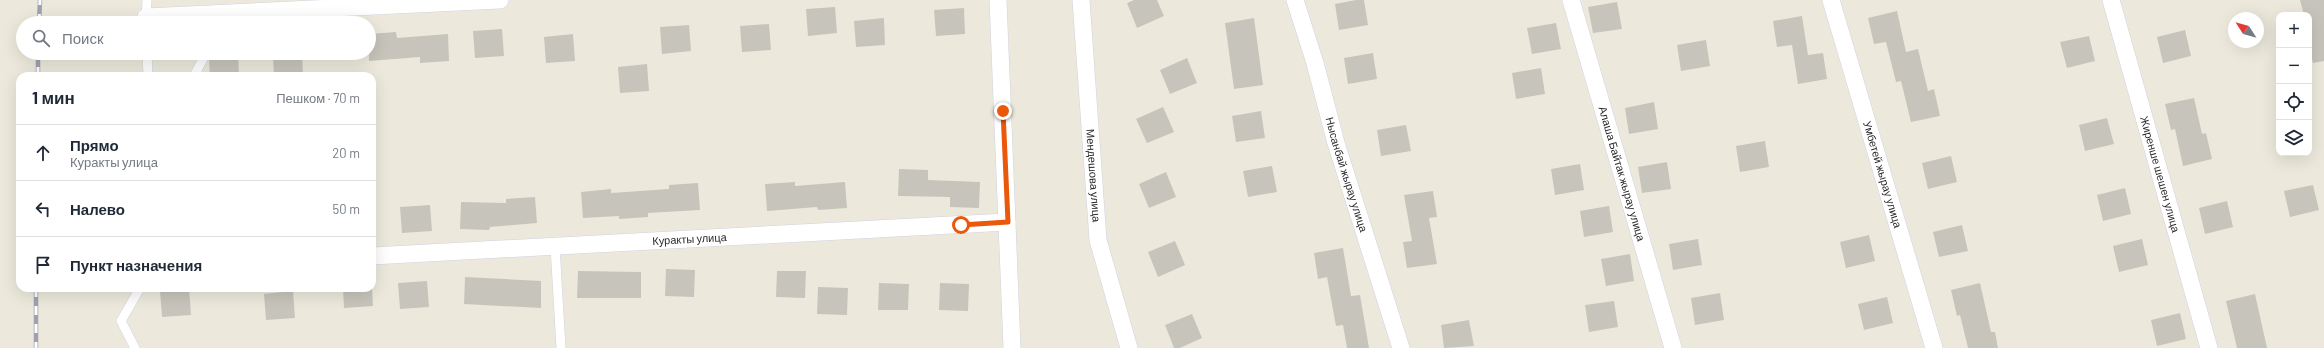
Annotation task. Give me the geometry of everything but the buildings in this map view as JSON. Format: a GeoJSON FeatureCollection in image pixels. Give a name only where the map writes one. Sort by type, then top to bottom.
{"type":"FeatureCollection","features":[{"type":"Feature","properties":{"kind":"street"},"geometry":{"type":"LineString","coordinates":[[252,16],[500,0]]}},
{"type":"Feature","properties":{"kind":"street"},"geometry":{"type":"LineString","coordinates":[[998,0],[1012,348]]}},
{"type":"Feature","properties":{"kind":"street","name":"Мендешова улица"},"geometry":{"type":"LineString","coordinates":[[1081,0],[1098,240],[1129,348]]}},
{"type":"Feature","properties":{"kind":"street","name":"Нысанбай жырау улица"},"geometry":{"type":"LineString","coordinates":[[1295,0],[1315,63],[1336,143],[1401,348]]}},
{"type":"Feature","properties":{"kind":"street","name":"Алаша Байтак жырау улица"},"geometry":{"type":"LineString","coordinates":[[1571,0],[1673,348]]}},
{"type":"Feature","properties":{"kind":"street","name":"Умбетей жырау улица"},"geometry":{"type":"LineString","coordinates":[[1831,0],[1934,348]]}},
{"type":"Feature","properties":{"kind":"street","name":"Жиренше шешен улица"},"geometry":{"type":"LineString","coordinates":[[2111,0],[2209,348]]}},
{"type":"Feature","properties":{"kind":"street","name":"Куракты улица"},"geometry":{"type":"LineString","coordinates":[[376,256],[1008,222]]}},
{"type":"Feature","properties":{"kind":"lane"},"geometry":{"type":"LineString","coordinates":[[146,16],[147,0]]}},
{"type":"Feature","properties":{"kind":"lane"},"geometry":{"type":"LineString","coordinates":[[147,60],[148,72]]}},
{"type":"Feature","properties":{"kind":"lane"},"geometry":{"type":"LineString","coordinates":[[196,72],[202,60]]}},
{"type":"Feature","properties":{"kind":"lane"},"geometry":{"type":"LineString","coordinates":[[555,246],[561,348]]}},
{"type":"Feature","properties":{"kind":"lane"},"geometry":{"type":"LineString","coordinates":[[135,348],[121,321],[138,292]]}},
{"type":"Feature","properties":{"kind":"railway"},"geometry":{"type":"LineString","coordinates":[[39,16],[40,0]]}},
{"type":"Feature","properties":{"kind":"railway"},"geometry":{"type":"LineString","coordinates":[[38,60],[38,72]]}},
{"type":"Feature","properties":{"kind":"railway"},"geometry":{"type":"LineString","coordinates":[[36,292],[36,348]]}},
{"type":"Feature","properties":{"kind":"route"},"geometry":{"type":"LineString","coordinates":[[961,225],[1008,222],[1003,111]]}}]}
